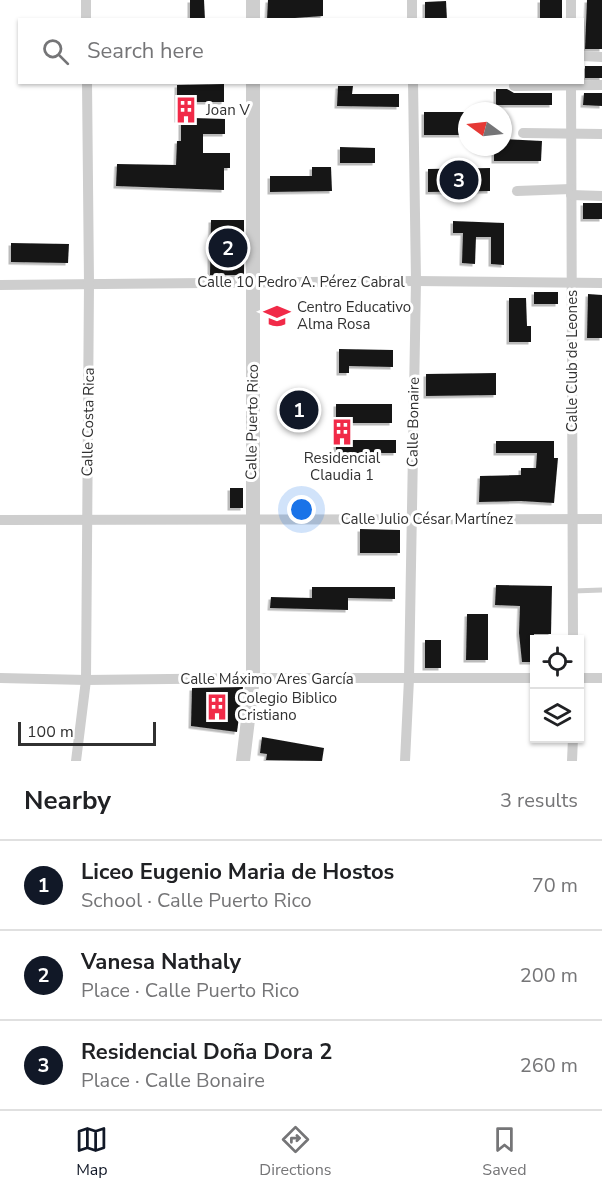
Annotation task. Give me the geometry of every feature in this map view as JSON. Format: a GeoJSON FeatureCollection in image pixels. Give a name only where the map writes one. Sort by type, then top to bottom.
{"type":"FeatureCollection","features":[{"type":"Feature","properties":{"kind":"street"},"geometry":{"type":"LineString","coordinates":[[86,0],[86,18]]}},
{"type":"Feature","properties":{"kind":"street"},"geometry":{"type":"LineString","coordinates":[[253,0],[253,18]]}},
{"type":"Feature","properties":{"kind":"street"},"geometry":{"type":"LineString","coordinates":[[412,0],[412,18]]}},
{"type":"Feature","properties":{"kind":"street"},"geometry":{"type":"LineString","coordinates":[[571,0],[571,18]]}},
{"type":"Feature","properties":{"kind":"street"},"geometry":{"type":"LineString","coordinates":[[584,56],[602,57]]}},
{"type":"Feature","properties":{"kind":"street","name":"Calle Costa Rica"},"geometry":{"type":"LineString","coordinates":[[76,761],[86,680],[89,283],[87,84]]}},
{"type":"Feature","properties":{"kind":"street","name":"Calle Puerto Rico"},"geometry":{"type":"LineString","coordinates":[[243,761],[253,678],[254,84]]}},
{"type":"Feature","properties":{"kind":"street","name":"Calle Bonaire"},"geometry":{"type":"LineString","coordinates":[[405,761],[409,679],[416,280],[413,84]]}},
{"type":"Feature","properties":{"kind":"street"},"geometry":{"type":"LineString","coordinates":[[514,86],[552,84]]}},
{"type":"Feature","properties":{"kind":"street","name":"Calle Club de Leones"},"geometry":{"type":"LineString","coordinates":[[571,84],[573,635]]}},
{"type":"Feature","properties":{"kind":"street"},"geometry":{"type":"LineString","coordinates":[[584,84],[602,85]]}},
{"type":"Feature","properties":{"kind":"street"},"geometry":{"type":"LineString","coordinates":[[523,133],[602,134]]}},
{"type":"Feature","properties":{"kind":"street"},"geometry":{"type":"LineString","coordinates":[[517,191],[571,192],[602,196]]}},
{"type":"Feature","properties":{"kind":"street","name":"Calle 10 Pedro A. Pérez Cabral"},"geometry":{"type":"LineString","coordinates":[[0,285],[416,280],[602,283]]}},
{"type":"Feature","properties":{"kind":"street","name":"Calle Julio César Martínez"},"geometry":{"type":"LineString","coordinates":[[0,520],[602,519]]}},
{"type":"Feature","properties":{"kind":"street","name":"Calle Máximo Ares García"},"geometry":{"type":"LineString","coordinates":[[0,678],[86,680],[530,678]]}},
{"type":"Feature","properties":{"kind":"street"},"geometry":{"type":"LineString","coordinates":[[584,678],[602,678]]}},
{"type":"Feature","properties":{"kind":"street"},"geometry":{"type":"LineString","coordinates":[[572,761],[573,743]]}},
{"type":"Feature","properties":{"kind":"lane"},"geometry":{"type":"LineString","coordinates":[[573,591],[602,590]]}},
{"type":"Feature","properties":{"kind":"building"},"geometry":{"type":"Polygon","coordinates":[[[190,0],[204,0],[205,18],[190,18],[190,0]]]}},
{"type":"Feature","properties":{"kind":"building"},"geometry":{"type":"Polygon","coordinates":[[[268,0],[323,0],[323,16],[267,18],[268,0]]]}},
{"type":"Feature","properties":{"kind":"building"},"geometry":{"type":"Polygon","coordinates":[[[540,0],[562,0],[562,18],[540,18],[540,0]]]}},
{"type":"Feature","properties":{"kind":"building"},"geometry":{"type":"Polygon","coordinates":[[[587,0],[602,0],[602,49],[585,49],[587,0]]]}},
{"type":"Feature","properties":{"kind":"building"},"geometry":{"type":"Polygon","coordinates":[[[446,1],[447,18],[425,18],[425,2],[446,1]]]}},
{"type":"Feature","properties":{"kind":"building"},"geometry":{"type":"Polygon","coordinates":[[[585,66],[602,66],[602,78],[585,78],[585,66]]]}},
{"type":"Feature","properties":{"kind":"building"},"geometry":{"type":"Polygon","coordinates":[[[224,84],[224,102],[194,102],[194,118],[225,119],[225,134],[203,134],[203,153],[230,153],[230,168],[224,168],[224,190],[116,186],[117,164],[176,165],[177,141],[181,141],[181,120],[177,120],[177,85],[224,84]]]}},
{"type":"Feature","properties":{"kind":"building"},"geometry":{"type":"Polygon","coordinates":[[[338,86],[353,86],[352,94],[399,94],[399,107],[337,106],[338,86]]]}},
{"type":"Feature","properties":{"kind":"building"},"geometry":{"type":"Polygon","coordinates":[[[496,89],[507,89],[514,93],[552,93],[552,105],[512,105],[512,102],[496,102],[496,89]]]}},
{"type":"Feature","properties":{"kind":"building"},"geometry":{"type":"Polygon","coordinates":[[[584,93],[602,93],[602,106],[583,105],[584,93]]]}},
{"type":"Feature","properties":{"kind":"building"},"geometry":{"type":"Polygon","coordinates":[[[424,112],[458,112],[458,135],[424,135],[424,112]]]}},
{"type":"Feature","properties":{"kind":"building"},"geometry":{"type":"Polygon","coordinates":[[[512,139],[542,141],[541,161],[494,161],[494,156],[512,156],[512,139]]]}},
{"type":"Feature","properties":{"kind":"building"},"geometry":{"type":"Polygon","coordinates":[[[340,147],[375,148],[375,163],[340,163],[340,147]]]}},
{"type":"Feature","properties":{"kind":"building"},"geometry":{"type":"Polygon","coordinates":[[[312,167],[331,167],[332,191],[270,192],[270,176],[312,176],[312,167]]]}},
{"type":"Feature","properties":{"kind":"building"},"geometry":{"type":"Polygon","coordinates":[[[490,168],[490,191],[428,192],[428,169],[490,168]]]}},
{"type":"Feature","properties":{"kind":"building"},"geometry":{"type":"Polygon","coordinates":[[[583,203],[602,203],[602,219],[583,219],[583,203]]]}},
{"type":"Feature","properties":{"kind":"building"},"geometry":{"type":"Polygon","coordinates":[[[211,220],[244,220],[244,275],[210,275],[211,220]]]}},
{"type":"Feature","properties":{"kind":"building"},"geometry":{"type":"Polygon","coordinates":[[[453,221],[504,223],[504,265],[491,264],[491,237],[476,237],[475,264],[462,263],[463,233],[453,233],[453,221]]]}},
{"type":"Feature","properties":{"kind":"building"},"geometry":{"type":"Polygon","coordinates":[[[11,243],[69,244],[68,263],[11,262],[11,243]]]}},
{"type":"Feature","properties":{"kind":"building"},"geometry":{"type":"Polygon","coordinates":[[[534,292],[558,292],[558,304],[534,304],[534,292]]]}},
{"type":"Feature","properties":{"kind":"building"},"geometry":{"type":"Polygon","coordinates":[[[588,294],[602,295],[602,338],[587,338],[588,294]]]}},
{"type":"Feature","properties":{"kind":"building"},"geometry":{"type":"Polygon","coordinates":[[[509,298],[526,298],[527,326],[531,326],[531,342],[509,342],[509,298]]]}},
{"type":"Feature","properties":{"kind":"building"},"geometry":{"type":"Polygon","coordinates":[[[339,349],[393,350],[393,367],[349,366],[349,373],[339,373],[339,349]]]}},
{"type":"Feature","properties":{"kind":"building"},"geometry":{"type":"Polygon","coordinates":[[[496,373],[496,395],[426,396],[426,374],[496,373]]]}},
{"type":"Feature","properties":{"kind":"building","name":"Residencial Claudia 1"},"geometry":{"type":"Polygon","coordinates":[[[336,404],[392,404],[392,423],[349,423],[349,440],[396,440],[396,453],[336,453],[336,404]]]}},
{"type":"Feature","properties":{"kind":"building"},"geometry":{"type":"Polygon","coordinates":[[[496,441],[554,441],[554,458],[558,458],[554,503],[479,502],[480,476],[521,475],[521,468],[536,468],[537,453],[496,453],[496,441]]]}},
{"type":"Feature","properties":{"kind":"building"},"geometry":{"type":"Polygon","coordinates":[[[230,488],[243,488],[243,508],[230,508],[230,488]]]}},
{"type":"Feature","properties":{"kind":"building"},"geometry":{"type":"Polygon","coordinates":[[[360,529],[400,530],[400,553],[360,553],[360,529]]]}},
{"type":"Feature","properties":{"kind":"building"},"geometry":{"type":"Polygon","coordinates":[[[496,585],[552,586],[551,634],[530,635],[530,662],[522,662],[519,633],[520,606],[495,605],[496,585]]]}},
{"type":"Feature","properties":{"kind":"building"},"geometry":{"type":"Polygon","coordinates":[[[312,587],[395,587],[395,599],[348,598],[348,610],[270,608],[271,597],[312,598],[312,587]]]}},
{"type":"Feature","properties":{"kind":"building"},"geometry":{"type":"Polygon","coordinates":[[[467,614],[488,614],[488,660],[466,660],[467,614]]]}},
{"type":"Feature","properties":{"kind":"building"},"geometry":{"type":"Polygon","coordinates":[[[425,640],[441,640],[441,668],[425,668],[425,640]]]}},
{"type":"Feature","properties":{"kind":"building","name":"Colegio Biblico Cristiano"},"geometry":{"type":"Polygon","coordinates":[[[243,687],[237,732],[191,726],[192,688],[243,687]]]}},
{"type":"Feature","properties":{"kind":"building"},"geometry":{"type":"Polygon","coordinates":[[[262,737],[324,748],[322,761],[266,760],[267,754],[260,753],[262,737]]]}},
{"type":"Feature","properties":{"kind":"place","name":"Joan V"},"geometry":{"type":"Point","coordinates":[186,110]}},
{"type":"Feature","properties":{"kind":"place","name":"Residencial Doña Dora 2"},"geometry":{"type":"Point","coordinates":[459,180]}},
{"type":"Feature","properties":{"kind":"place","name":"Vanesa Nathaly"},"geometry":{"type":"Point","coordinates":[228,248]}},
{"type":"Feature","properties":{"kind":"place","name":"Centro Educativo Alma Rosa"},"geometry":{"type":"Point","coordinates":[277,316]}},
{"type":"Feature","properties":{"kind":"place","name":"Liceo Eugenio Maria de Hostos"},"geometry":{"type":"Point","coordinates":[299,410]}},
{"type":"Feature","properties":{"kind":"place","name":"Residencial Claudia 1"},"geometry":{"type":"Point","coordinates":[342,432]}},
{"type":"Feature","properties":{"kind":"place","name":"Colegio Biblico Cristiano"},"geometry":{"type":"Point","coordinates":[217,707]}}]}
